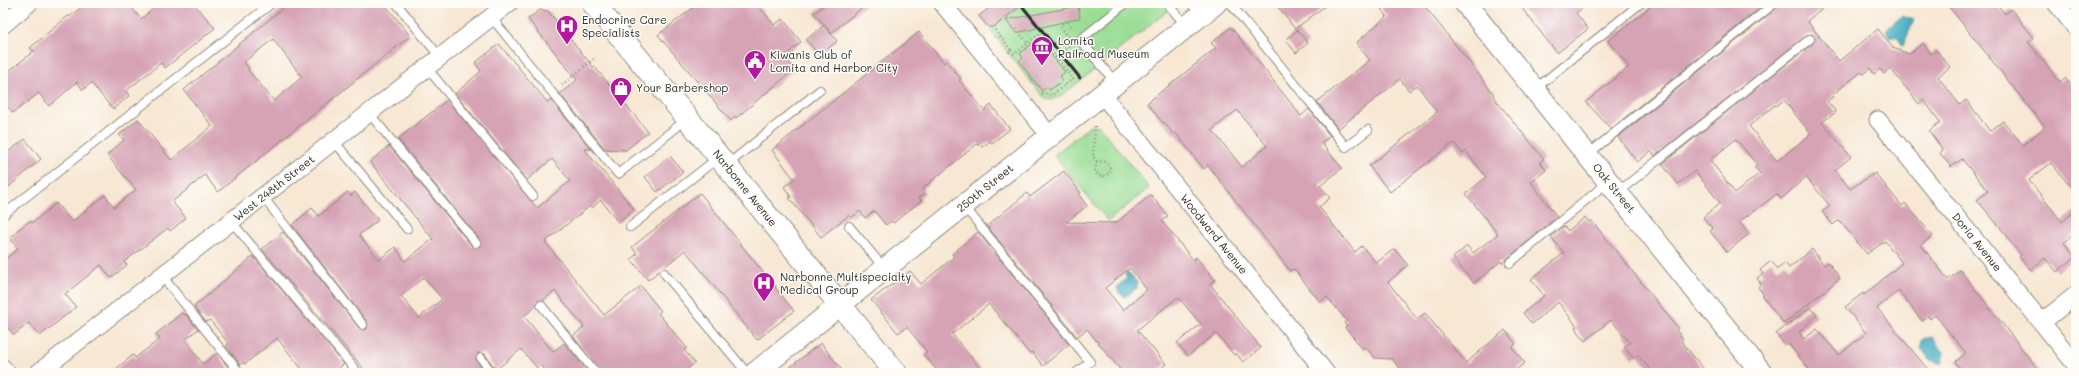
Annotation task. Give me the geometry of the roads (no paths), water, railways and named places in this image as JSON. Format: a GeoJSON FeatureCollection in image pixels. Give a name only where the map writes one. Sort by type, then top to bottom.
{"type":"FeatureCollection","features":[{"type":"Feature","properties":{"kind":"main road","name":"Narbonne Avenue"},"geometry":{"type":"LineString","coordinates":[[594,3],[896,373]]}},
{"type":"Feature","properties":{"kind":"street"},"geometry":{"type":"LineString","coordinates":[[3,25],[29,3]]}},
{"type":"Feature","properties":{"kind":"street","name":"West 248th Street"},"geometry":{"type":"LineString","coordinates":[[38,373],[509,3]]}},
{"type":"Feature","properties":{"kind":"street"},"geometry":{"type":"LineString","coordinates":[[942,3],[1050,136]]}},
{"type":"Feature","properties":{"kind":"street","name":"Oak Street"},"geometry":{"type":"LineString","coordinates":[[1465,3],[1762,373]]}},
{"type":"Feature","properties":{"kind":"street"},"geometry":{"type":"LineString","coordinates":[[2056,3],[2076,28]]}},
{"type":"Feature","properties":{"kind":"street","name":"250th Street"},"geometry":{"type":"LineString","coordinates":[[755,373],[1109,89],[1198,12]]}},
{"type":"Feature","properties":{"kind":"street","name":"Woodward Avenue"},"geometry":{"type":"LineString","coordinates":[[1109,89],[1326,373]]}},
{"type":"Feature","properties":{"kind":"street","name":"Doria Avenue"},"geometry":{"type":"LineString","coordinates":[[1878,120],[2076,365]]}},
{"type":"Feature","properties":{"kind":"street"},"geometry":{"type":"LineString","coordinates":[[2042,322],[2076,295]]}},
{"type":"Feature","properties":{"kind":"street"},"geometry":{"type":"LineString","coordinates":[[3,368],[7,373]]}},
{"type":"Feature","properties":{"kind":"lane"},"geometry":{"type":"LineString","coordinates":[[3,215],[272,3]]}},
{"type":"Feature","properties":{"kind":"lane"},"geometry":{"type":"LineString","coordinates":[[396,3],[440,57]]}},
{"type":"Feature","properties":{"kind":"lane"},"geometry":{"type":"LineString","coordinates":[[1109,89],[1080,40],[1126,3]]}},
{"type":"Feature","properties":{"kind":"lane"},"geometry":{"type":"LineString","coordinates":[[1167,3],[1198,12]]}},
{"type":"Feature","properties":{"kind":"lane"},"geometry":{"type":"LineString","coordinates":[[1230,3],[1346,147],[1368,130]]}},
{"type":"Feature","properties":{"kind":"lane"},"geometry":{"type":"LineString","coordinates":[[1534,89],[1641,3]]}},
{"type":"Feature","properties":{"kind":"lane"},"geometry":{"type":"LineString","coordinates":[[1587,155],[1774,3]]}},
{"type":"Feature","properties":{"kind":"lane"},"geometry":{"type":"LineString","coordinates":[[491,17],[618,174],[688,118]]}},
{"type":"Feature","properties":{"kind":"lane"},"geometry":{"type":"LineString","coordinates":[[1510,263],[1810,39]]}},
{"type":"Feature","properties":{"kind":"lane"},"geometry":{"type":"LineString","coordinates":[[427,68],[533,196]]}},
{"type":"Feature","properties":{"kind":"lane"},"geometry":{"type":"LineString","coordinates":[[630,227],[820,90]]}},
{"type":"Feature","properties":{"kind":"lane"},"geometry":{"type":"LineString","coordinates":[[369,113],[476,243]]}},
{"type":"Feature","properties":{"kind":"lane"},"geometry":{"type":"LineString","coordinates":[[334,141],[407,229]]}},
{"type":"Feature","properties":{"kind":"lane"},"geometry":{"type":"LineString","coordinates":[[263,197],[363,325]]}},
{"type":"Feature","properties":{"kind":"lane"},"geometry":{"type":"LineString","coordinates":[[964,206],[1090,362],[1076,373]]}},
{"type":"Feature","properties":{"kind":"lane"},"geometry":{"type":"LineString","coordinates":[[231,222],[358,373]]}},
{"type":"Feature","properties":{"kind":"lane"},"geometry":{"type":"LineString","coordinates":[[849,226],[885,269]]}},
{"type":"Feature","properties":{"kind":"lane"},"geometry":{"type":"LineString","coordinates":[[664,273],[747,373]]}},
{"type":"Feature","properties":{"kind":"lane"},"geometry":{"type":"LineString","coordinates":[[162,276],[240,373]]}},
{"type":"Feature","properties":{"kind":"lane"},"geometry":{"type":"LineString","coordinates":[[541,305],[596,373]]}},
{"type":"Feature","properties":{"kind":"lane"},"geometry":{"type":"LineString","coordinates":[[481,358],[492,373]]}},
{"type":"Feature","properties":{"kind":"water"},"geometry":{"type":"Polygon","coordinates":[[[1902,16],[1914,20],[1903,46],[1901,45],[1898,37],[1889,36],[1886,30],[1902,16]]]}},
{"type":"Feature","properties":{"kind":"water"},"geometry":{"type":"Polygon","coordinates":[[[1127,272],[1137,282],[1137,288],[1125,297],[1119,293],[1117,287],[1127,278],[1125,275],[1127,272]]]}},
{"type":"Feature","properties":{"kind":"water"},"geometry":{"type":"Polygon","coordinates":[[[1933,337],[1939,348],[1945,353],[1942,364],[1930,360],[1921,348],[1922,339],[1933,337]]]}},
{"type":"Feature","properties":{"kind":"railway"},"geometry":{"type":"LineString","coordinates":[[1023,7],[1080,78]]}},
{"type":"Feature","properties":{"kind":"place","name":"Endocrine Care Specialists"},"geometry":{"type":"Point","coordinates":[567,46]}},
{"type":"Feature","properties":{"kind":"place","name":"Lomita Railroad Museum"},"geometry":{"type":"Point","coordinates":[1042,66]}},
{"type":"Feature","properties":{"kind":"place","name":"Kiwanis Club of Lomita and Harbor City"},"geometry":{"type":"Point","coordinates":[755,80]}},
{"type":"Feature","properties":{"kind":"place","name":"Your Barbershop"},"geometry":{"type":"Point","coordinates":[621,108]}},
{"type":"Feature","properties":{"kind":"place","name":"Narbonne Multispecialty Medical Group"},"geometry":{"type":"Point","coordinates":[764,302]}}]}
